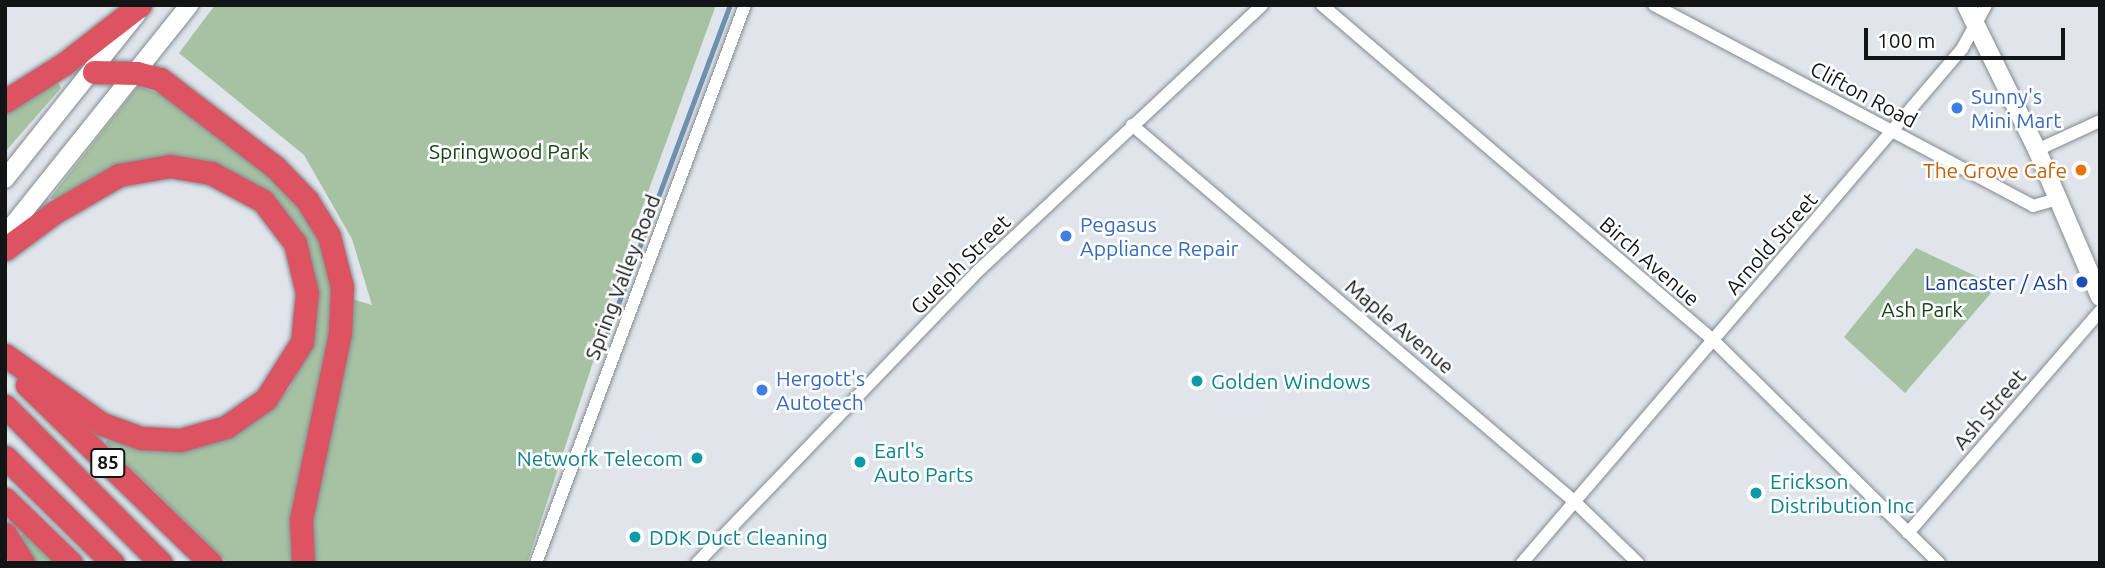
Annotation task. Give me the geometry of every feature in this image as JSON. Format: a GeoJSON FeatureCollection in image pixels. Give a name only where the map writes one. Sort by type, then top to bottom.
{"type":"FeatureCollection","features":[{"type":"Feature","properties":{"kind":"highway"},"geometry":{"type":"LineString","coordinates":[[5,101],[142,5]]}},
{"type":"Feature","properties":{"kind":"highway"},"geometry":{"type":"LineString","coordinates":[[94,72],[137,72],[160,79],[275,167],[307,201],[330,236],[342,287],[340,334],[301,520],[303,563]]}},
{"type":"Feature","properties":{"kind":"highway"},"geometry":{"type":"LineString","coordinates":[[5,249],[108,181],[145,168],[170,166],[211,173],[263,201],[295,243],[307,293],[302,342],[266,399],[226,427],[180,440],[141,438],[102,424],[5,355]]}},
{"type":"Feature","properties":{"kind":"highway","name":"85"},"geometry":{"type":"LineString","coordinates":[[5,364],[211,563]]}},
{"type":"Feature","properties":{"kind":"highway","name":"85"},"geometry":{"type":"LineString","coordinates":[[5,406],[161,563]]}},
{"type":"Feature","properties":{"kind":"highway"},"geometry":{"type":"LineString","coordinates":[[5,457],[113,563]]}},
{"type":"Feature","properties":{"kind":"highway"},"geometry":{"type":"LineString","coordinates":[[5,499],[71,563]]}},
{"type":"Feature","properties":{"kind":"highway"},"geometry":{"type":"LineString","coordinates":[[5,534],[23,563]]}},
{"type":"Feature","properties":{"kind":"main road"},"geometry":{"type":"LineString","coordinates":[[5,179],[94,72],[142,5]]}},
{"type":"Feature","properties":{"kind":"main road"},"geometry":{"type":"LineString","coordinates":[[5,234],[189,5]]}},
{"type":"Feature","properties":{"kind":"main road"},"geometry":{"type":"LineString","coordinates":[[1966,5],[2037,150],[2100,297]]}},
{"type":"Feature","properties":{"kind":"street","name":"Spring Valley Road"},"geometry":{"type":"LineString","coordinates":[[536,563],[745,5]]}},
{"type":"Feature","properties":{"kind":"street","name":"Guelph Street"},"geometry":{"type":"LineString","coordinates":[[697,563],[978,271],[1262,5]]}},
{"type":"Feature","properties":{"kind":"street","name":"Birch Avenue"},"geometry":{"type":"LineString","coordinates":[[1322,5],[1712,339],[1938,563]]}},
{"type":"Feature","properties":{"kind":"street","name":"Clifton Road"},"geometry":{"type":"LineString","coordinates":[[1654,5],[2033,206],[2057,199]]}},
{"type":"Feature","properties":{"kind":"street","name":"Arnold Street"},"geometry":{"type":"LineString","coordinates":[[1522,563],[1712,339],[1893,132],[1962,49],[1986,5]]}},
{"type":"Feature","properties":{"kind":"street"},"geometry":{"type":"LineString","coordinates":[[2037,150],[2100,121]]}},
{"type":"Feature","properties":{"kind":"street","name":"Maple Avenue"},"geometry":{"type":"LineString","coordinates":[[1132,125],[1574,501],[1637,563]]}},
{"type":"Feature","properties":{"kind":"street","name":"Ash Street"},"geometry":{"type":"LineString","coordinates":[[1908,533],[2100,311]]}},
{"type":"Feature","properties":{"kind":"green space","name":"Springwood Park"},"geometry":{"type":"Polygon","coordinates":[[[215,5],[716,5],[593,343],[588,341],[585,349],[596,353],[527,563],[313,563],[311,526],[352,299],[372,305],[352,239],[304,155],[179,53],[215,5]]]}},
{"type":"Feature","properties":{"kind":"green space"},"geometry":{"type":"Polygon","coordinates":[[[56,78],[61,88],[5,152],[5,110],[56,78]]]}},
{"type":"Feature","properties":{"kind":"green space"},"geometry":{"type":"Polygon","coordinates":[[[138,86],[169,97],[292,191],[323,241],[336,298],[297,563],[228,563],[105,443],[110,437],[190,447],[238,433],[288,390],[309,350],[302,242],[198,160],[60,202],[50,198],[138,86]]]}},
{"type":"Feature","properties":{"kind":"green space","name":"Ash Park"},"geometry":{"type":"Polygon","coordinates":[[[1916,248],[1997,286],[1905,393],[1844,337],[1916,248]]]}},
{"type":"Feature","properties":{"kind":"green space"},"geometry":{"type":"Polygon","coordinates":[[[27,530],[61,563],[32,563],[19,538],[27,530]]]}},
{"type":"Feature","properties":{"kind":"waterway"},"geometry":{"type":"LineString","coordinates":[[605,339],[730,5]]}},
{"type":"Feature","properties":{"kind":"place","name":"Sunny's Mini Mart"},"geometry":{"type":"Point","coordinates":[1957,108]}},
{"type":"Feature","properties":{"kind":"place","name":"The Grove Cafe"},"geometry":{"type":"Point","coordinates":[2081,170]}},
{"type":"Feature","properties":{"kind":"place","name":"Pegasus Appliance Repair"},"geometry":{"type":"Point","coordinates":[1066,236]}},
{"type":"Feature","properties":{"kind":"place","name":"Lancaster / Ash"},"geometry":{"type":"Point","coordinates":[2082,282]}},
{"type":"Feature","properties":{"kind":"place","name":"Golden Windows"},"geometry":{"type":"Point","coordinates":[1197,381]}},
{"type":"Feature","properties":{"kind":"place","name":"Hergott's Autotech"},"geometry":{"type":"Point","coordinates":[762,390]}},
{"type":"Feature","properties":{"kind":"place","name":"Network Telecom"},"geometry":{"type":"Point","coordinates":[697,458]}},
{"type":"Feature","properties":{"kind":"place","name":"Earl's Auto Parts"},"geometry":{"type":"Point","coordinates":[860,462]}},
{"type":"Feature","properties":{"kind":"place","name":"Erickson Distribution Inc"},"geometry":{"type":"Point","coordinates":[1756,493]}},
{"type":"Feature","properties":{"kind":"place","name":"DDK Duct Cleaning"},"geometry":{"type":"Point","coordinates":[635,537]}}]}
